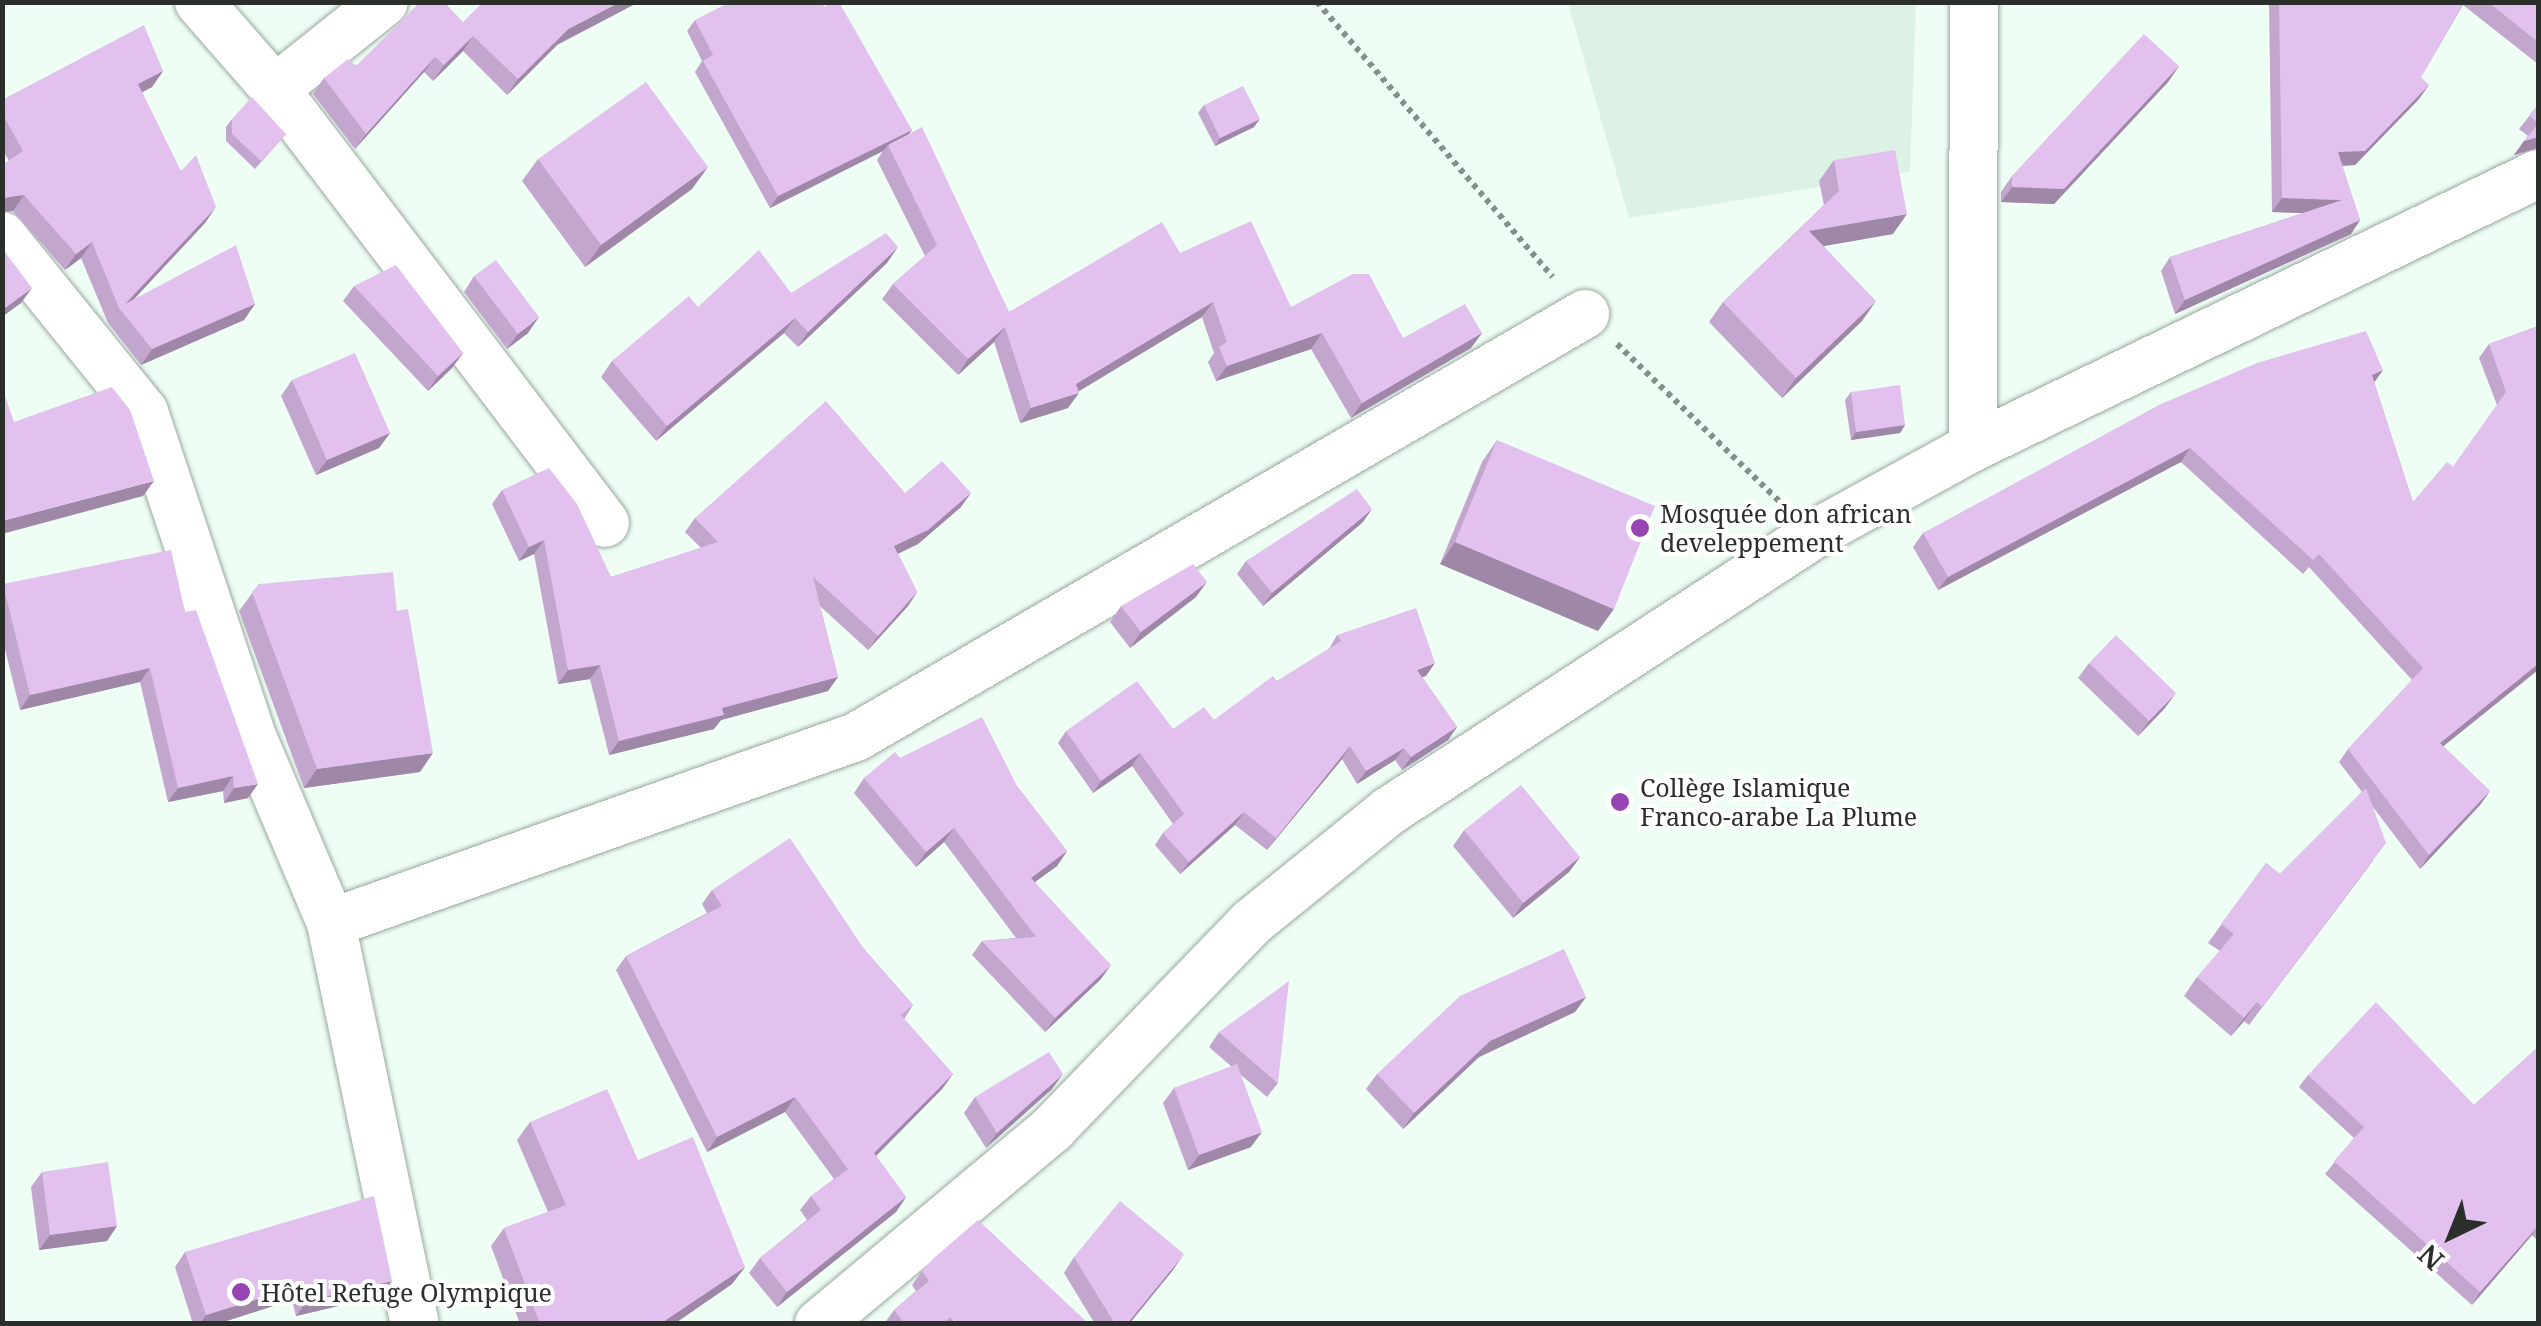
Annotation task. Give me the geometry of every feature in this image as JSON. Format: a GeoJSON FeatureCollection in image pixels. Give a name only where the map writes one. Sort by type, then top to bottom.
{"type":"FeatureCollection","features":[{"type":"Feature","properties":{"kind":"street"},"geometry":{"type":"LineString","coordinates":[[200,2],[275,89],[605,523]]}},
{"type":"Feature","properties":{"kind":"street"},"geometry":{"type":"LineString","coordinates":[[275,89],[384,2]]}},
{"type":"Feature","properties":{"kind":"street"},"geometry":{"type":"LineString","coordinates":[[1972,446],[1974,2]]}},
{"type":"Feature","properties":{"kind":"street"},"geometry":{"type":"LineString","coordinates":[[819,1324],[1053,1128],[1252,922],[1389,811],[1813,534],[1972,446],[2538,174]]}},
{"type":"Feature","properties":{"kind":"street"},"geometry":{"type":"LineString","coordinates":[[2,236],[144,412],[253,739],[331,922],[415,1324]]}},
{"type":"Feature","properties":{"kind":"street"},"geometry":{"type":"LineString","coordinates":[[331,922],[856,737],[1585,314]]}},
{"type":"Feature","properties":{"kind":"shaded area"},"geometry":{"type":"Polygon","coordinates":[[[1568,3],[1916,3],[1910,172],[1629,218],[1568,3]]]}},
{"type":"Feature","properties":{"kind":"building"},"geometry":{"type":"Polygon","coordinates":[[[420,2],[444,2],[463,22],[483,2],[620,2],[568,29],[518,79],[473,36],[444,65],[435,57],[366,134],[324,78],[348,59],[356,66],[420,2]]]}},
{"type":"Feature","properties":{"kind":"building"},"geometry":{"type":"Polygon","coordinates":[[[730,2],[822,2],[824,7],[839,2],[912,130],[778,196],[703,61],[713,55],[695,20],[730,2]]]}},
{"type":"Feature","properties":{"kind":"building"},"geometry":{"type":"Polygon","coordinates":[[[2279,2],[2464,2],[2421,77],[2429,85],[2365,151],[2338,152],[2360,220],[2185,300],[2170,257],[2342,200],[2282,198],[2279,2]]]}},
{"type":"Feature","properties":{"kind":"building"},"geometry":{"type":"Polygon","coordinates":[[[2488,2],[2538,2],[2538,42],[2488,2]]]}},
{"type":"Feature","properties":{"kind":"building"},"geometry":{"type":"Polygon","coordinates":[[[144,25],[163,71],[138,84],[181,171],[196,155],[216,207],[125,304],[236,245],[255,304],[152,349],[119,308],[92,242],[76,254],[24,195],[2,198],[2,165],[23,151],[2,113],[2,100],[144,25]]]}},
{"type":"Feature","properties":{"kind":"building"},"geometry":{"type":"Polygon","coordinates":[[[2144,34],[2179,66],[2064,189],[2012,187],[2012,176],[2144,34]]]}},
{"type":"Feature","properties":{"kind":"building"},"geometry":{"type":"Polygon","coordinates":[[[646,82],[708,167],[601,245],[538,159],[646,82]]]}},
{"type":"Feature","properties":{"kind":"building"},"geometry":{"type":"Polygon","coordinates":[[[1243,86],[1260,119],[1220,138],[1204,105],[1243,86]]]}},
{"type":"Feature","properties":{"kind":"building"},"geometry":{"type":"Polygon","coordinates":[[[252,97],[286,134],[261,161],[232,134],[232,119],[252,97]]]}},
{"type":"Feature","properties":{"kind":"building"},"geometry":{"type":"Polygon","coordinates":[[[2538,105],[2538,123],[2529,115],[2538,105]]]}},
{"type":"Feature","properties":{"kind":"building"},"geometry":{"type":"Polygon","coordinates":[[[2538,124],[2538,137],[2524,141],[2538,124]]]}},
{"type":"Feature","properties":{"kind":"building"},"geometry":{"type":"Polygon","coordinates":[[[922,127],[1009,312],[1162,222],[1180,253],[1251,221],[1291,307],[1353,274],[1369,274],[1403,338],[1465,304],[1482,333],[1362,403],[1322,333],[1227,366],[1219,347],[1227,342],[1213,302],[1076,384],[1079,393],[1031,408],[1005,327],[968,359],[893,284],[937,245],[888,145],[922,127]]]}},
{"type":"Feature","properties":{"kind":"building"},"geometry":{"type":"Polygon","coordinates":[[[1895,150],[1907,214],[1809,231],[1876,301],[1796,378],[1723,302],[1839,191],[1834,160],[1895,150]]]}},
{"type":"Feature","properties":{"kind":"building"},"geometry":{"type":"Polygon","coordinates":[[[886,233],[898,247],[808,332],[795,318],[667,426],[612,361],[689,296],[698,307],[759,250],[791,293],[886,233]]]}},
{"type":"Feature","properties":{"kind":"building"},"geometry":{"type":"Polygon","coordinates":[[[2,248],[32,288],[2,310],[2,248]]]}},
{"type":"Feature","properties":{"kind":"building"},"geometry":{"type":"Polygon","coordinates":[[[496,260],[539,317],[518,334],[474,276],[496,260]]]}},
{"type":"Feature","properties":{"kind":"building"},"geometry":{"type":"Polygon","coordinates":[[[396,265],[463,353],[438,376],[354,286],[396,265]]]}},
{"type":"Feature","properties":{"kind":"building"},"geometry":{"type":"Polygon","coordinates":[[[2538,326],[2538,664],[2440,743],[2490,791],[2429,855],[2348,749],[2423,668],[2319,554],[2313,560],[2190,448],[1948,577],[1923,533],[2161,404],[2257,363],[2366,331],[2383,370],[2372,375],[2413,502],[2447,462],[2453,467],[2506,392],[2489,344],[2538,326]]]}},
{"type":"Feature","properties":{"kind":"building"},"geometry":{"type":"Polygon","coordinates":[[[355,353],[390,433],[327,460],[292,380],[355,353]]]}},
{"type":"Feature","properties":{"kind":"building"},"geometry":{"type":"Polygon","coordinates":[[[1900,385],[1905,425],[1856,432],[1851,392],[1900,385]]]}},
{"type":"Feature","properties":{"kind":"building"},"geometry":{"type":"Polygon","coordinates":[[[2,387],[14,422],[112,387],[130,410],[154,481],[2,521],[2,387]]]}},
{"type":"Feature","properties":{"kind":"building"},"geometry":{"type":"Polygon","coordinates":[[[826,401],[905,493],[942,461],[971,493],[928,530],[894,546],[917,592],[878,636],[813,577],[838,677],[722,708],[724,715],[619,741],[600,665],[568,670],[544,540],[529,547],[502,490],[549,468],[577,504],[611,577],[718,542],[695,518],[826,401]]]}},
{"type":"Feature","properties":{"kind":"building"},"geometry":{"type":"Polygon","coordinates":[[[1497,440],[1655,506],[1614,609],[1455,542],[1497,440]]]}},
{"type":"Feature","properties":{"kind":"building"},"geometry":{"type":"Polygon","coordinates":[[[1357,489],[1372,509],[1272,593],[1246,561],[1357,489]]]}},
{"type":"Feature","properties":{"kind":"building"},"geometry":{"type":"Polygon","coordinates":[[[171,550],[185,612],[196,610],[258,784],[234,788],[233,776],[178,788],[150,668],[30,695],[3,584],[171,550]]]}},
{"type":"Feature","properties":{"kind":"building"},"geometry":{"type":"Polygon","coordinates":[[[1193,564],[1207,582],[1141,632],[1121,606],[1193,564]]]}},
{"type":"Feature","properties":{"kind":"building"},"geometry":{"type":"Polygon","coordinates":[[[393,572],[397,611],[408,609],[433,753],[317,769],[252,592],[259,584],[393,572]]]}},
{"type":"Feature","properties":{"kind":"building"},"geometry":{"type":"Polygon","coordinates":[[[1416,608],[1435,663],[1417,670],[1457,727],[1411,757],[1404,748],[1366,771],[1350,746],[1276,838],[1244,812],[1189,862],[1163,833],[1184,814],[1140,753],[1101,781],[1066,731],[1137,681],[1173,729],[1204,707],[1214,720],[1273,676],[1277,681],[1341,641],[1337,635],[1416,608]]]}},
{"type":"Feature","properties":{"kind":"building"},"geometry":{"type":"Polygon","coordinates":[[[2116,635],[2176,693],[2149,721],[2089,663],[2116,635]]]}},
{"type":"Feature","properties":{"kind":"building"},"geometry":{"type":"Polygon","coordinates":[[[982,717],[1017,786],[1067,851],[1031,878],[1111,965],[1055,1018],[982,941],[1036,937],[954,828],[926,852],[864,778],[895,752],[900,758],[982,717]]]}},
{"type":"Feature","properties":{"kind":"building"},"geometry":{"type":"Polygon","coordinates":[[[1521,785],[1580,857],[1523,903],[1464,830],[1521,785]]]}},
{"type":"Feature","properties":{"kind":"building"},"geometry":{"type":"Polygon","coordinates":[[[2366,788],[2386,843],[2262,1007],[2257,1002],[2244,1018],[2197,977],[2234,934],[2221,924],[2266,863],[2280,874],[2366,788]]]}},
{"type":"Feature","properties":{"kind":"building"},"geometry":{"type":"Polygon","coordinates":[[[790,838],[864,949],[913,1005],[901,1015],[953,1074],[874,1153],[906,1197],[787,1292],[760,1258],[821,1210],[811,1196],[848,1169],[795,1097],[717,1137],[626,956],[722,906],[712,890],[790,838]]]}},
{"type":"Feature","properties":{"kind":"building"},"geometry":{"type":"Polygon","coordinates":[[[1564,949],[1586,997],[1490,1041],[1414,1113],[1377,1074],[1460,996],[1564,949]]]}},
{"type":"Feature","properties":{"kind":"building"},"geometry":{"type":"Polygon","coordinates":[[[1289,981],[1278,1083],[1219,1032],[1289,981]]]}},
{"type":"Feature","properties":{"kind":"building"},"geometry":{"type":"Polygon","coordinates":[[[2376,1002],[2474,1105],[2538,1047],[2538,1226],[2480,1292],[2334,1161],[2364,1127],[2308,1075],[2376,1002]]]}},
{"type":"Feature","properties":{"kind":"building"},"geometry":{"type":"Polygon","coordinates":[[[1049,1052],[1063,1074],[997,1133],[975,1097],[1049,1052]]]}},
{"type":"Feature","properties":{"kind":"building"},"geometry":{"type":"Polygon","coordinates":[[[1237,1064],[1262,1132],[1199,1155],[1174,1088],[1237,1064]]]}},
{"type":"Feature","properties":{"kind":"building"},"geometry":{"type":"Polygon","coordinates":[[[607,1089],[638,1160],[693,1137],[745,1267],[660,1324],[540,1324],[504,1228],[566,1205],[530,1122],[607,1089]]]}},
{"type":"Feature","properties":{"kind":"building"},"geometry":{"type":"Polygon","coordinates":[[[108,1162],[117,1226],[50,1235],[42,1172],[108,1162]]]}},
{"type":"Feature","properties":{"kind":"building"},"geometry":{"type":"Polygon","coordinates":[[[374,1196],[392,1281],[307,1301],[303,1285],[206,1315],[185,1252],[374,1196]]]}},
{"type":"Feature","properties":{"kind":"building"},"geometry":{"type":"Polygon","coordinates":[[[1120,1201],[1184,1254],[1127,1324],[1115,1324],[1074,1257],[1120,1201]]]}},
{"type":"Feature","properties":{"kind":"building"},"geometry":{"type":"Polygon","coordinates":[[[978,1220],[1089,1324],[956,1324],[950,1317],[943,1324],[905,1324],[894,1310],[929,1281],[922,1271],[934,1258],[978,1220]]]}},
{"type":"Feature","properties":{"kind":"place","name":"Mosquée don african develeppement"},"geometry":{"type":"Point","coordinates":[1640,528]}},
{"type":"Feature","properties":{"kind":"place","name":"Collège Islamique Franco-arabe La Plume"},"geometry":{"type":"Point","coordinates":[1620,802]}},
{"type":"Feature","properties":{"kind":"place","name":"Hôtel Refuge Olympique"},"geometry":{"type":"Point","coordinates":[241,1292]}}]}
